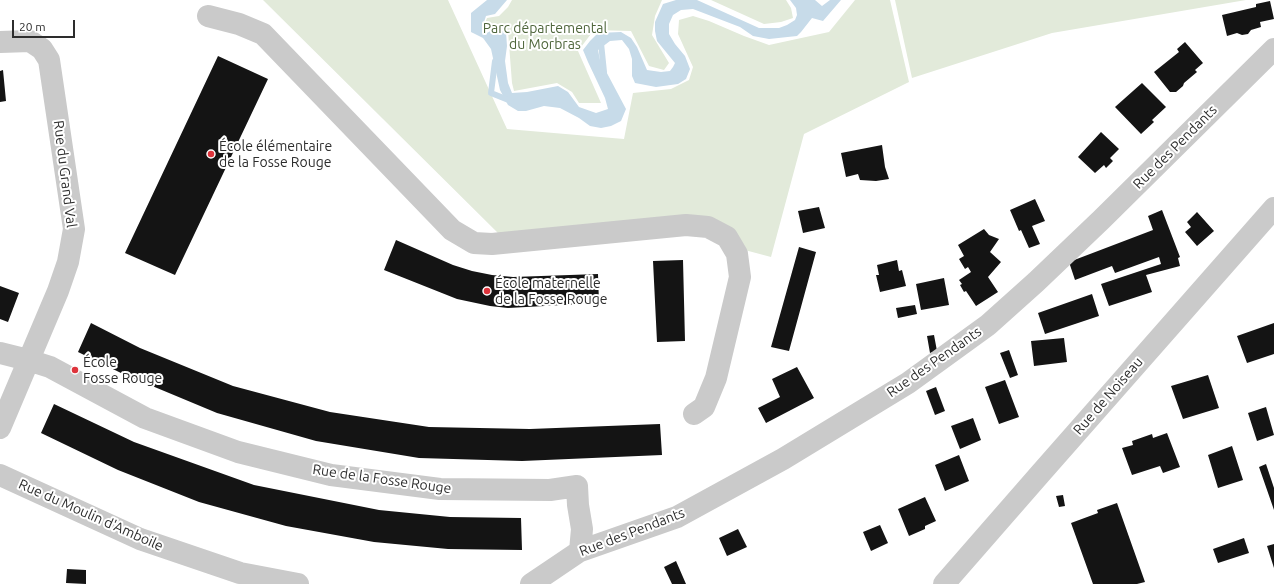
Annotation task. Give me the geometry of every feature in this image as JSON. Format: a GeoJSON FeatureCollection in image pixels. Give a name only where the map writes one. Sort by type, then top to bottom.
{"type":"FeatureCollection","features":[{"type":"Feature","properties":{"kind":"street"},"geometry":{"type":"LineString","coordinates":[[208,16],[239,24],[263,34],[452,230],[474,243],[492,244],[686,225],[708,227],[727,237],[737,254],[740,277],[716,378],[704,407],[694,414]]}},
{"type":"Feature","properties":{"kind":"street","name":"Rue du Grand Val"},"geometry":{"type":"LineString","coordinates":[[0,42],[30,41],[42,49],[49,60],[74,229],[68,262],[58,290],[0,428]]}},
{"type":"Feature","properties":{"kind":"street","name":"Rue des Pendants"},"geometry":{"type":"LineString","coordinates":[[531,584],[580,551],[677,517],[783,459],[914,378],[988,325],[1101,220],[1274,49]]}},
{"type":"Feature","properties":{"kind":"street","name":"Rue de Noiseau"},"geometry":{"type":"LineString","coordinates":[[944,584],[1274,208]]}},
{"type":"Feature","properties":{"kind":"street","name":"Rue de la Fosse Rouge"},"geometry":{"type":"LineString","coordinates":[[0,353],[50,367],[145,418],[238,452],[331,475],[440,489],[550,490],[577,486],[578,505],[582,529],[580,551]]}},
{"type":"Feature","properties":{"kind":"street","name":"Rue du Moulin d'Amboile"},"geometry":{"type":"LineString","coordinates":[[0,475],[140,540],[240,573],[298,584]]}},
{"type":"Feature","properties":{"kind":"green space"},"geometry":{"type":"Polygon","coordinates":[[[263,0],[448,0],[507,129],[624,139],[633,93],[671,89],[689,80],[693,67],[678,34],[679,20],[693,16],[769,45],[829,32],[855,0],[890,0],[909,82],[804,134],[771,257],[741,249],[723,228],[502,237],[263,0]]]}},
{"type":"Feature","properties":{"kind":"green space","name":"Parc départemental du Morbras"},"geometry":{"type":"Polygon","coordinates":[[[512,0],[662,0],[655,16],[652,35],[669,63],[664,70],[649,66],[631,31],[594,30],[578,51],[601,103],[579,103],[572,92],[557,83],[514,91],[508,31],[493,27],[486,32],[483,28],[487,18],[499,16],[508,7],[512,0]]]}},
{"type":"Feature","properties":{"kind":"green space"},"geometry":{"type":"Polygon","coordinates":[[[711,0],[786,0],[791,8],[793,18],[781,22],[764,24],[711,0]]]}},
{"type":"Feature","properties":{"kind":"green space"},"geometry":{"type":"Polygon","coordinates":[[[895,0],[1246,0],[1052,33],[912,78],[895,0]]]}},
{"type":"Feature","properties":{"kind":"water"},"geometry":{"type":"Polygon","coordinates":[[[487,0],[507,0],[495,14],[486,16],[482,28],[485,34],[494,29],[506,32],[507,46],[505,61],[508,83],[512,93],[527,92],[558,86],[568,92],[579,107],[596,113],[608,109],[605,98],[583,50],[598,33],[621,32],[631,38],[637,47],[647,70],[661,72],[670,71],[675,63],[657,41],[655,31],[655,22],[663,4],[676,0],[697,0],[759,28],[779,28],[795,20],[797,15],[796,8],[790,0],[815,0],[822,6],[830,0],[841,0],[823,21],[812,18],[797,36],[769,39],[753,36],[740,27],[693,9],[681,10],[673,15],[669,24],[669,34],[685,56],[690,69],[686,79],[678,84],[656,87],[635,83],[632,76],[632,59],[629,49],[622,40],[610,41],[598,50],[600,60],[626,109],[621,121],[611,126],[601,128],[590,126],[579,118],[560,108],[544,106],[526,111],[518,111],[508,105],[500,90],[491,49],[483,38],[471,32],[471,13],[487,0]]]}},
{"type":"Feature","properties":{"kind":"building"},"geometry":{"type":"Polygon","coordinates":[[[1270,1],[1274,19],[1260,22],[1261,27],[1251,30],[1248,34],[1242,35],[1237,33],[1227,36],[1222,15],[1256,7],[1256,4],[1270,1]]]}},
{"type":"Feature","properties":{"kind":"building"},"geometry":{"type":"Polygon","coordinates":[[[1185,42],[1203,63],[1195,70],[1197,72],[1184,83],[1183,86],[1176,92],[1170,92],[1154,72],[1179,52],[1177,49],[1185,42]]]}},
{"type":"Feature","properties":{"kind":"building"},"geometry":{"type":"Polygon","coordinates":[[[218,56],[268,79],[175,275],[125,253],[218,56]]]}},
{"type":"Feature","properties":{"kind":"building"},"geometry":{"type":"Polygon","coordinates":[[[3,70],[6,101],[0,102],[0,71],[3,70]]]}},
{"type":"Feature","properties":{"kind":"building"},"geometry":{"type":"Polygon","coordinates":[[[1142,83],[1166,107],[1152,120],[1154,122],[1141,134],[1115,107],[1142,83]]]}},
{"type":"Feature","properties":{"kind":"building"},"geometry":{"type":"Polygon","coordinates":[[[1101,132],[1119,149],[1110,158],[1113,161],[1106,168],[1104,165],[1095,173],[1078,157],[1101,132]]]}},
{"type":"Feature","properties":{"kind":"building"},"geometry":{"type":"Polygon","coordinates":[[[882,145],[885,167],[889,179],[876,181],[860,180],[858,174],[846,177],[841,153],[882,145]]]}},
{"type":"Feature","properties":{"kind":"building"},"geometry":{"type":"Polygon","coordinates":[[[1035,199],[1045,221],[1032,226],[1040,244],[1029,248],[1021,230],[1019,231],[1010,210],[1035,199]]]}},
{"type":"Feature","properties":{"kind":"building"},"geometry":{"type":"Polygon","coordinates":[[[819,207],[825,228],[803,233],[798,211],[819,207]]]}},
{"type":"Feature","properties":{"kind":"building"},"geometry":{"type":"Polygon","coordinates":[[[1162,210],[1180,257],[1178,258],[1180,266],[1146,275],[1152,292],[1109,306],[1101,284],[1161,264],[1159,257],[1115,273],[1112,266],[1075,280],[1069,262],[1153,230],[1148,216],[1162,210]]]}},
{"type":"Feature","properties":{"kind":"building"},"geometry":{"type":"Polygon","coordinates":[[[1197,212],[1214,231],[1197,246],[1185,232],[1191,227],[1187,222],[1197,212]]]}},
{"type":"Feature","properties":{"kind":"building"},"geometry":{"type":"Polygon","coordinates":[[[984,229],[989,235],[999,239],[990,252],[1001,262],[988,277],[998,292],[976,306],[960,285],[962,284],[959,280],[971,272],[968,267],[965,269],[959,259],[964,256],[958,245],[984,229]]]}},
{"type":"Feature","properties":{"kind":"building"},"geometry":{"type":"Polygon","coordinates":[[[396,240],[453,265],[492,275],[513,277],[598,274],[599,303],[508,308],[457,299],[384,270],[396,240]]]}},
{"type":"Feature","properties":{"kind":"building"},"geometry":{"type":"Polygon","coordinates":[[[799,247],[816,252],[789,351],[771,347],[799,247]]]}},
{"type":"Feature","properties":{"kind":"building"},"geometry":{"type":"Polygon","coordinates":[[[683,260],[685,341],[657,342],[653,261],[683,260]]]}},
{"type":"Feature","properties":{"kind":"building"},"geometry":{"type":"Polygon","coordinates":[[[897,260],[899,271],[902,270],[906,286],[880,292],[876,275],[879,275],[877,265],[897,260]]]}},
{"type":"Feature","properties":{"kind":"building"},"geometry":{"type":"Polygon","coordinates":[[[944,278],[949,305],[921,310],[916,284],[944,278]]]}},
{"type":"Feature","properties":{"kind":"building"},"geometry":{"type":"Polygon","coordinates":[[[0,286],[19,293],[8,322],[0,319],[0,286]]]}},
{"type":"Feature","properties":{"kind":"building"},"geometry":{"type":"Polygon","coordinates":[[[1092,294],[1099,316],[1045,334],[1038,313],[1092,294]]]}},
{"type":"Feature","properties":{"kind":"building"},"geometry":{"type":"Polygon","coordinates":[[[915,305],[917,314],[898,318],[896,308],[915,305]]]}},
{"type":"Feature","properties":{"kind":"building"},"geometry":{"type":"Polygon","coordinates":[[[91,323],[140,348],[233,386],[330,412],[429,427],[530,429],[660,424],[662,455],[522,461],[419,458],[316,441],[217,413],[121,373],[78,352],[91,323]]]}},
{"type":"Feature","properties":{"kind":"building"},"geometry":{"type":"Polygon","coordinates":[[[1274,323],[1274,354],[1247,363],[1237,336],[1274,323]]]}},
{"type":"Feature","properties":{"kind":"building"},"geometry":{"type":"Polygon","coordinates":[[[934,335],[937,351],[930,353],[927,336],[934,335]]]}},
{"type":"Feature","properties":{"kind":"building"},"geometry":{"type":"Polygon","coordinates":[[[1064,338],[1067,362],[1034,366],[1031,341],[1064,338]]]}},
{"type":"Feature","properties":{"kind":"building"},"geometry":{"type":"Polygon","coordinates":[[[1009,350],[1018,375],[1010,378],[1000,353],[1009,350]]]}},
{"type":"Feature","properties":{"kind":"building"},"geometry":{"type":"Polygon","coordinates":[[[797,367],[814,398],[766,423],[758,408],[780,397],[772,379],[797,367]]]}},
{"type":"Feature","properties":{"kind":"building"},"geometry":{"type":"Polygon","coordinates":[[[1208,375],[1219,408],[1183,419],[1171,386],[1208,375]]]}},
{"type":"Feature","properties":{"kind":"building"},"geometry":{"type":"Polygon","coordinates":[[[1005,380],[1019,417],[999,424],[985,387],[1005,380]]]}},
{"type":"Feature","properties":{"kind":"building"},"geometry":{"type":"Polygon","coordinates":[[[936,387],[945,411],[935,415],[926,391],[936,387]]]}},
{"type":"Feature","properties":{"kind":"building"},"geometry":{"type":"Polygon","coordinates":[[[54,404],[134,442],[254,485],[379,510],[450,517],[521,518],[522,550],[448,549],[374,542],[286,526],[199,502],[118,470],[41,433],[54,404]]]}},
{"type":"Feature","properties":{"kind":"building"},"geometry":{"type":"Polygon","coordinates":[[[1266,407],[1274,435],[1257,441],[1248,413],[1266,407]]]}},
{"type":"Feature","properties":{"kind":"building"},"geometry":{"type":"Polygon","coordinates":[[[973,418],[981,440],[960,449],[951,426],[973,418]]]}},
{"type":"Feature","properties":{"kind":"building"},"geometry":{"type":"Polygon","coordinates":[[[1167,433],[1180,467],[1163,473],[1160,466],[1132,475],[1122,448],[1133,445],[1132,441],[1152,434],[1153,438],[1167,433]]]}},
{"type":"Feature","properties":{"kind":"building"},"geometry":{"type":"Polygon","coordinates":[[[1232,446],[1243,480],[1218,488],[1208,455],[1232,446]]]}},
{"type":"Feature","properties":{"kind":"building"},"geometry":{"type":"Polygon","coordinates":[[[959,455],[969,481],[945,491],[935,465],[959,455]]]}},
{"type":"Feature","properties":{"kind":"building"},"geometry":{"type":"Polygon","coordinates":[[[1266,464],[1274,488],[1274,510],[1259,467],[1266,464]]]}},
{"type":"Feature","properties":{"kind":"building"},"geometry":{"type":"Polygon","coordinates":[[[1063,495],[1065,506],[1059,507],[1056,496],[1063,495]]]}},
{"type":"Feature","properties":{"kind":"building"},"geometry":{"type":"Polygon","coordinates":[[[925,497],[936,521],[925,526],[925,529],[909,536],[898,509],[925,497]]]}},
{"type":"Feature","properties":{"kind":"building"},"geometry":{"type":"Polygon","coordinates":[[[1117,503],[1145,582],[1137,584],[1093,584],[1071,523],[1098,513],[1097,510],[1117,503]]]}},
{"type":"Feature","properties":{"kind":"building"},"geometry":{"type":"Polygon","coordinates":[[[880,525],[888,543],[871,551],[863,532],[880,525]]]}},
{"type":"Feature","properties":{"kind":"building"},"geometry":{"type":"Polygon","coordinates":[[[738,529],[747,547],[727,556],[719,538],[738,529]]]}},
{"type":"Feature","properties":{"kind":"building"},"geometry":{"type":"Polygon","coordinates":[[[1244,538],[1249,553],[1218,563],[1213,549],[1244,538]]]}},
{"type":"Feature","properties":{"kind":"building"},"geometry":{"type":"Polygon","coordinates":[[[1274,544],[1274,568],[1267,546],[1274,544]]]}},
{"type":"Feature","properties":{"kind":"building"},"geometry":{"type":"Polygon","coordinates":[[[676,561],[686,584],[672,584],[664,567],[676,561]]]}},
{"type":"Feature","properties":{"kind":"building"},"geometry":{"type":"Polygon","coordinates":[[[67,569],[86,570],[86,584],[66,583],[67,569]]]}},
{"type":"Feature","properties":{"kind":"waterway"},"geometry":{"type":"LineString","coordinates":[[604,41],[601,43],[604,72]]}},
{"type":"Feature","properties":{"kind":"waterway"},"geometry":{"type":"LineString","coordinates":[[495,61],[491,93],[511,101]]}},
{"type":"Feature","properties":{"kind":"place","name":"École élémentaire de la Fosse Rouge"},"geometry":{"type":"Point","coordinates":[211,154]}},
{"type":"Feature","properties":{"kind":"place","name":"École maternelle de la Fosse Rouge"},"geometry":{"type":"Point","coordinates":[487,291]}},
{"type":"Feature","properties":{"kind":"place","name":"École Fosse Rouge"},"geometry":{"type":"Point","coordinates":[75,370]}}]}
